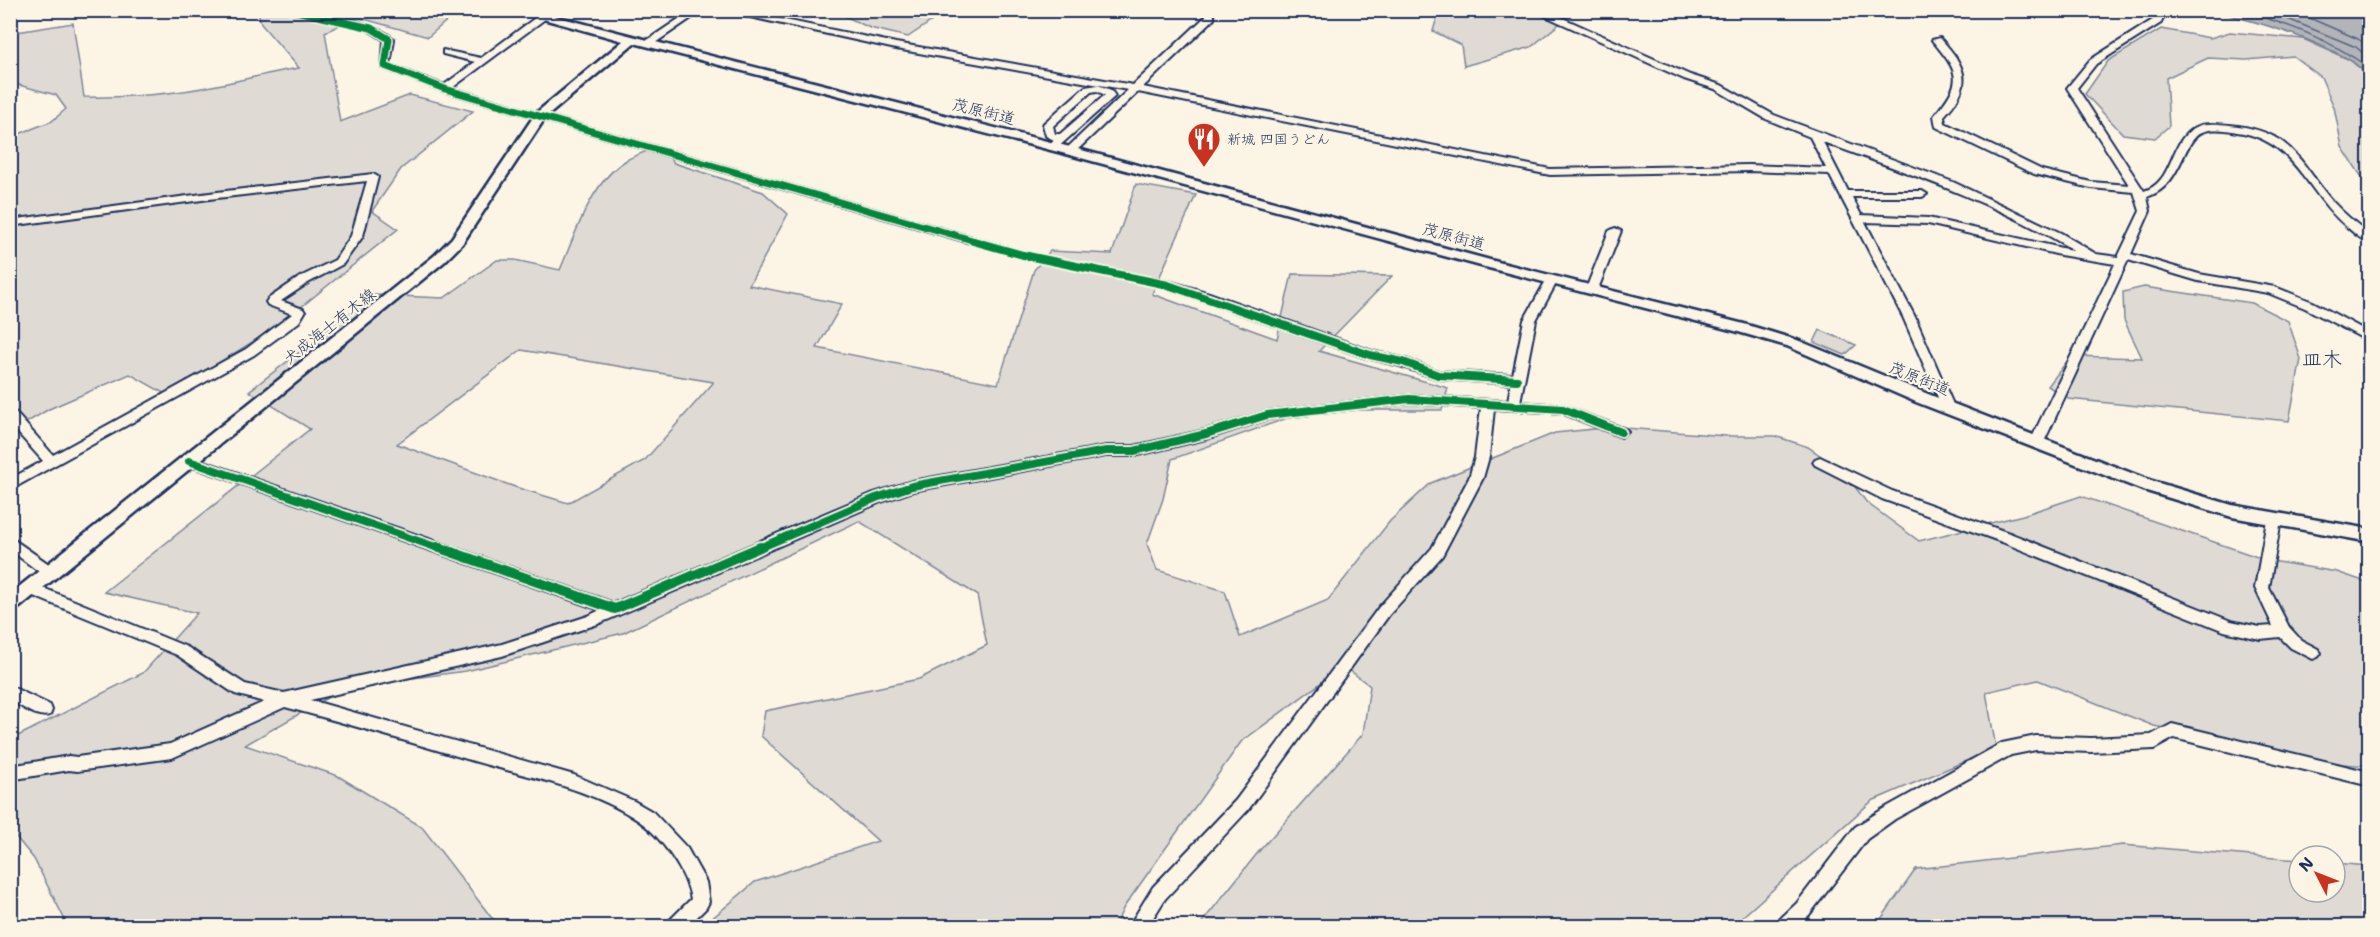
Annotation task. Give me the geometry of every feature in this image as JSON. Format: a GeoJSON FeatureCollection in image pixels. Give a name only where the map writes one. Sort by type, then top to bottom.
{"type":"FeatureCollection","features":[{"type":"Feature","properties":{"kind":"main road","name":"茂原街道"},"geometry":{"type":"LineString","coordinates":[[516,10],[1062,145],[1792,344],[2036,444],[2185,498],[2274,520],[2370,536]]}},
{"type":"Feature","properties":{"kind":"main road","name":"犬成海士有木線"},"geometry":{"type":"LineString","coordinates":[[10,605],[439,259],[473,218],[540,116],[632,39]]}},
{"type":"Feature","properties":{"kind":"street"},"geometry":{"type":"LineString","coordinates":[[291,10],[371,28],[389,39],[385,66],[445,89],[1023,255],[1168,285],[1438,375],[1517,381]]}},
{"type":"Feature","properties":{"kind":"street"},"geometry":{"type":"LineString","coordinates":[[649,43],[699,10]]}},
{"type":"Feature","properties":{"kind":"street"},"geometry":{"type":"LineString","coordinates":[[722,10],[896,46],[1137,89],[1550,172],[1749,168],[1831,171]]}},
{"type":"Feature","properties":{"kind":"street"},"geometry":{"type":"LineString","coordinates":[[1062,145],[1137,89],[1211,16],[1209,10]]}},
{"type":"Feature","properties":{"kind":"street"},"geometry":{"type":"LineString","coordinates":[[1536,10],[1623,46],[1687,77],[1718,87],[1770,117],[1949,184],[2057,236],[2093,257]]}},
{"type":"Feature","properties":{"kind":"street"},"geometry":{"type":"LineString","coordinates":[[2036,444],[2121,258],[2145,211],[2139,192],[2072,88],[2093,62],[2157,21],[2163,10]]}},
{"type":"Feature","properties":{"kind":"street"},"geometry":{"type":"LineString","coordinates":[[445,89],[542,17]]}},
{"type":"Feature","properties":{"kind":"street"},"geometry":{"type":"LineString","coordinates":[[1937,40],[1959,66],[1960,79],[1956,93],[1948,107],[1939,116],[1940,125],[2038,172],[2091,185],[2149,194],[2159,188],[2172,174],[2185,143],[2193,131],[2203,127],[2237,129],[2271,138],[2291,153],[2329,205],[2365,233],[2370,240]]}},
{"type":"Feature","properties":{"kind":"street"},"geometry":{"type":"LineString","coordinates":[[446,52],[483,61]]}},
{"type":"Feature","properties":{"kind":"street"},"geometry":{"type":"LineString","coordinates":[[1098,88],[1108,92],[1110,96],[1062,145],[1051,136],[1048,125],[1088,89],[1098,88]]}},
{"type":"Feature","properties":{"kind":"street"},"geometry":{"type":"LineString","coordinates":[[1814,135],[1909,317],[1949,409]]}},
{"type":"Feature","properties":{"kind":"street"},"geometry":{"type":"LineString","coordinates":[[10,223],[374,177],[357,236],[339,262],[304,280],[272,302],[299,312],[295,319],[250,352],[10,485]]}},
{"type":"Feature","properties":{"kind":"street"},"geometry":{"type":"LineString","coordinates":[[1843,194],[1922,194]]}},
{"type":"Feature","properties":{"kind":"street"},"geometry":{"type":"LineString","coordinates":[[1856,218],[1928,221],[2060,252],[2121,258],[2198,277],[2271,290],[2309,305],[2370,338]]}},
{"type":"Feature","properties":{"kind":"street"},"geometry":{"type":"LineString","coordinates":[[1592,289],[1615,231]]}},
{"type":"Feature","properties":{"kind":"street"},"geometry":{"type":"LineString","coordinates":[[1513,406],[1530,320],[1552,280]]}},
{"type":"Feature","properties":{"kind":"street"},"geometry":{"type":"LineString","coordinates":[[10,773],[69,763],[172,751],[284,700],[443,662],[502,651],[593,620],[876,498],[912,486],[1106,451],[1134,451],[1206,434],[1267,415],[1409,399],[1563,409],[1621,432]]}},
{"type":"Feature","properties":{"kind":"street"},"geometry":{"type":"LineString","coordinates":[[1138,927],[1159,893],[1242,805],[1384,611],[1437,552],[1476,478],[1482,456],[1488,405]]}},
{"type":"Feature","properties":{"kind":"street"},"geometry":{"type":"LineString","coordinates":[[10,415],[52,462]]}},
{"type":"Feature","properties":{"kind":"street"},"geometry":{"type":"LineString","coordinates":[[189,461],[615,609]]}},
{"type":"Feature","properties":{"kind":"street"},"geometry":{"type":"LineString","coordinates":[[1820,462],[1887,495],[2017,542],[2229,627],[2260,633],[2283,631]]}},
{"type":"Feature","properties":{"kind":"street"},"geometry":{"type":"LineString","coordinates":[[2274,520],[2262,588],[2283,631],[2296,644],[2313,653]]}},
{"type":"Feature","properties":{"kind":"street"},"geometry":{"type":"LineString","coordinates":[[10,542],[51,573]]}},
{"type":"Feature","properties":{"kind":"street"},"geometry":{"type":"LineString","coordinates":[[31,589],[182,651],[241,689],[574,782],[628,806],[647,818],[681,854],[697,882],[700,902],[676,927]]}},
{"type":"Feature","properties":{"kind":"street"},"geometry":{"type":"LineString","coordinates":[[10,692],[44,710]]}},
{"type":"Feature","properties":{"kind":"street"},"geometry":{"type":"LineString","coordinates":[[1785,927],[1803,909],[1861,833],[1889,814],[2008,748],[2036,743],[2091,745],[2154,742],[2172,731],[2370,779]]}},
{"type":"Feature","properties":{"kind":"shaded area"},"geometry":{"type":"Polygon","coordinates":[[[258,11],[458,11],[428,37],[357,17],[325,32],[340,122],[410,95],[473,111],[401,169],[372,211],[398,229],[275,328],[167,395],[130,374],[49,409],[11,432],[11,137],[52,121],[66,109],[56,95],[11,83],[10,37],[17,32],[73,23],[84,97],[168,93],[299,68],[261,24],[258,11]]]}},
{"type":"Feature","properties":{"kind":"shaded area"},"geometry":{"type":"Polygon","coordinates":[[[834,11],[947,11],[908,37],[870,28],[834,11]]]}},
{"type":"Feature","properties":{"kind":"shaded area"},"geometry":{"type":"Polygon","coordinates":[[[1439,11],[1575,11],[1531,47],[1464,66],[1461,45],[1433,31],[1439,11]]]}},
{"type":"Feature","properties":{"kind":"shaded area"},"geometry":{"type":"Polygon","coordinates":[[[2161,29],[2210,38],[2230,32],[2303,39],[2350,60],[2369,76],[2369,188],[2342,147],[2334,107],[2321,77],[2293,56],[2246,60],[2208,58],[2166,78],[2169,126],[2155,138],[2123,134],[2085,94],[2108,61],[2161,29]]]}},
{"type":"Feature","properties":{"kind":"shaded area"},"geometry":{"type":"Polygon","coordinates":[[[647,151],[666,152],[674,163],[763,192],[788,214],[749,285],[842,304],[817,348],[998,384],[1034,270],[1050,251],[1112,254],[1136,184],[1196,195],[1152,294],[1277,339],[1292,274],[1392,276],[1319,351],[1448,388],[1442,410],[1310,410],[1172,459],[1163,499],[1147,544],[1157,570],[1225,591],[1240,637],[1328,600],[1390,521],[1431,483],[1555,433],[1613,427],[1726,436],[1775,436],[1808,447],[1844,472],[1867,503],[1919,541],[2023,515],[2081,496],[2266,560],[2337,572],[2369,583],[2369,766],[2342,764],[2154,726],[2038,680],[1986,692],[1996,748],[1872,801],[1732,926],[1199,926],[1260,850],[1363,734],[1370,686],[1344,666],[1241,742],[1124,907],[1115,926],[703,926],[755,882],[878,841],[761,736],[765,711],[919,679],[987,645],[977,595],[859,521],[623,633],[466,671],[346,687],[245,745],[338,776],[422,827],[491,917],[502,926],[68,926],[34,859],[11,831],[10,740],[143,673],[197,613],[104,592],[310,429],[249,391],[374,295],[444,298],[497,260],[515,260],[560,270],[585,210],[602,183],[625,161],[647,151]],[[521,350],[397,444],[515,487],[568,503],[645,460],[713,382],[521,350]]]}},
{"type":"Feature","properties":{"kind":"shaded area"},"geometry":{"type":"Polygon","coordinates":[[[2144,287],[2252,303],[2288,321],[2301,359],[2289,421],[2068,399],[2048,386],[2071,356],[2142,358],[2124,320],[2123,292],[2144,287]]]}},
{"type":"Feature","properties":{"kind":"shaded area"},"geometry":{"type":"Polygon","coordinates":[[[1820,330],[1856,345],[1845,355],[1814,342],[1820,330]]]}},
{"type":"Feature","properties":{"kind":"shaded area"},"geometry":{"type":"Polygon","coordinates":[[[2123,845],[2287,859],[2287,904],[2347,904],[2347,864],[2369,866],[2369,926],[1876,926],[1916,869],[2123,845]]]}},
{"type":"Feature","properties":{"kind":"water"},"geometry":{"type":"Polygon","coordinates":[[[2213,11],[2369,11],[2369,76],[2351,61],[2316,43],[2265,25],[2213,11]]]}},
{"type":"Feature","properties":{"kind":"cycle path"},"geometry":{"type":"LineString","coordinates":[[291,10],[371,28],[389,39],[385,66],[445,89],[1023,255],[1168,285],[1370,355],[1403,362],[1438,375],[1517,380]]}},
{"type":"Feature","properties":{"kind":"cycle path"},"geometry":{"type":"LineString","coordinates":[[189,461],[615,609],[876,498],[912,486],[1106,451],[1134,451],[1206,434],[1267,415],[1409,399],[1563,409],[1621,432]]}},
{"type":"Feature","properties":{"kind":"place","name":"新城 四国うどん"},"geometry":{"type":"Point","coordinates":[1204,168]}},
{"type":"Feature","properties":{"kind":"district","name":"皿木"},"geometry":{"type":"Point","coordinates":[2322,359]}}]}
